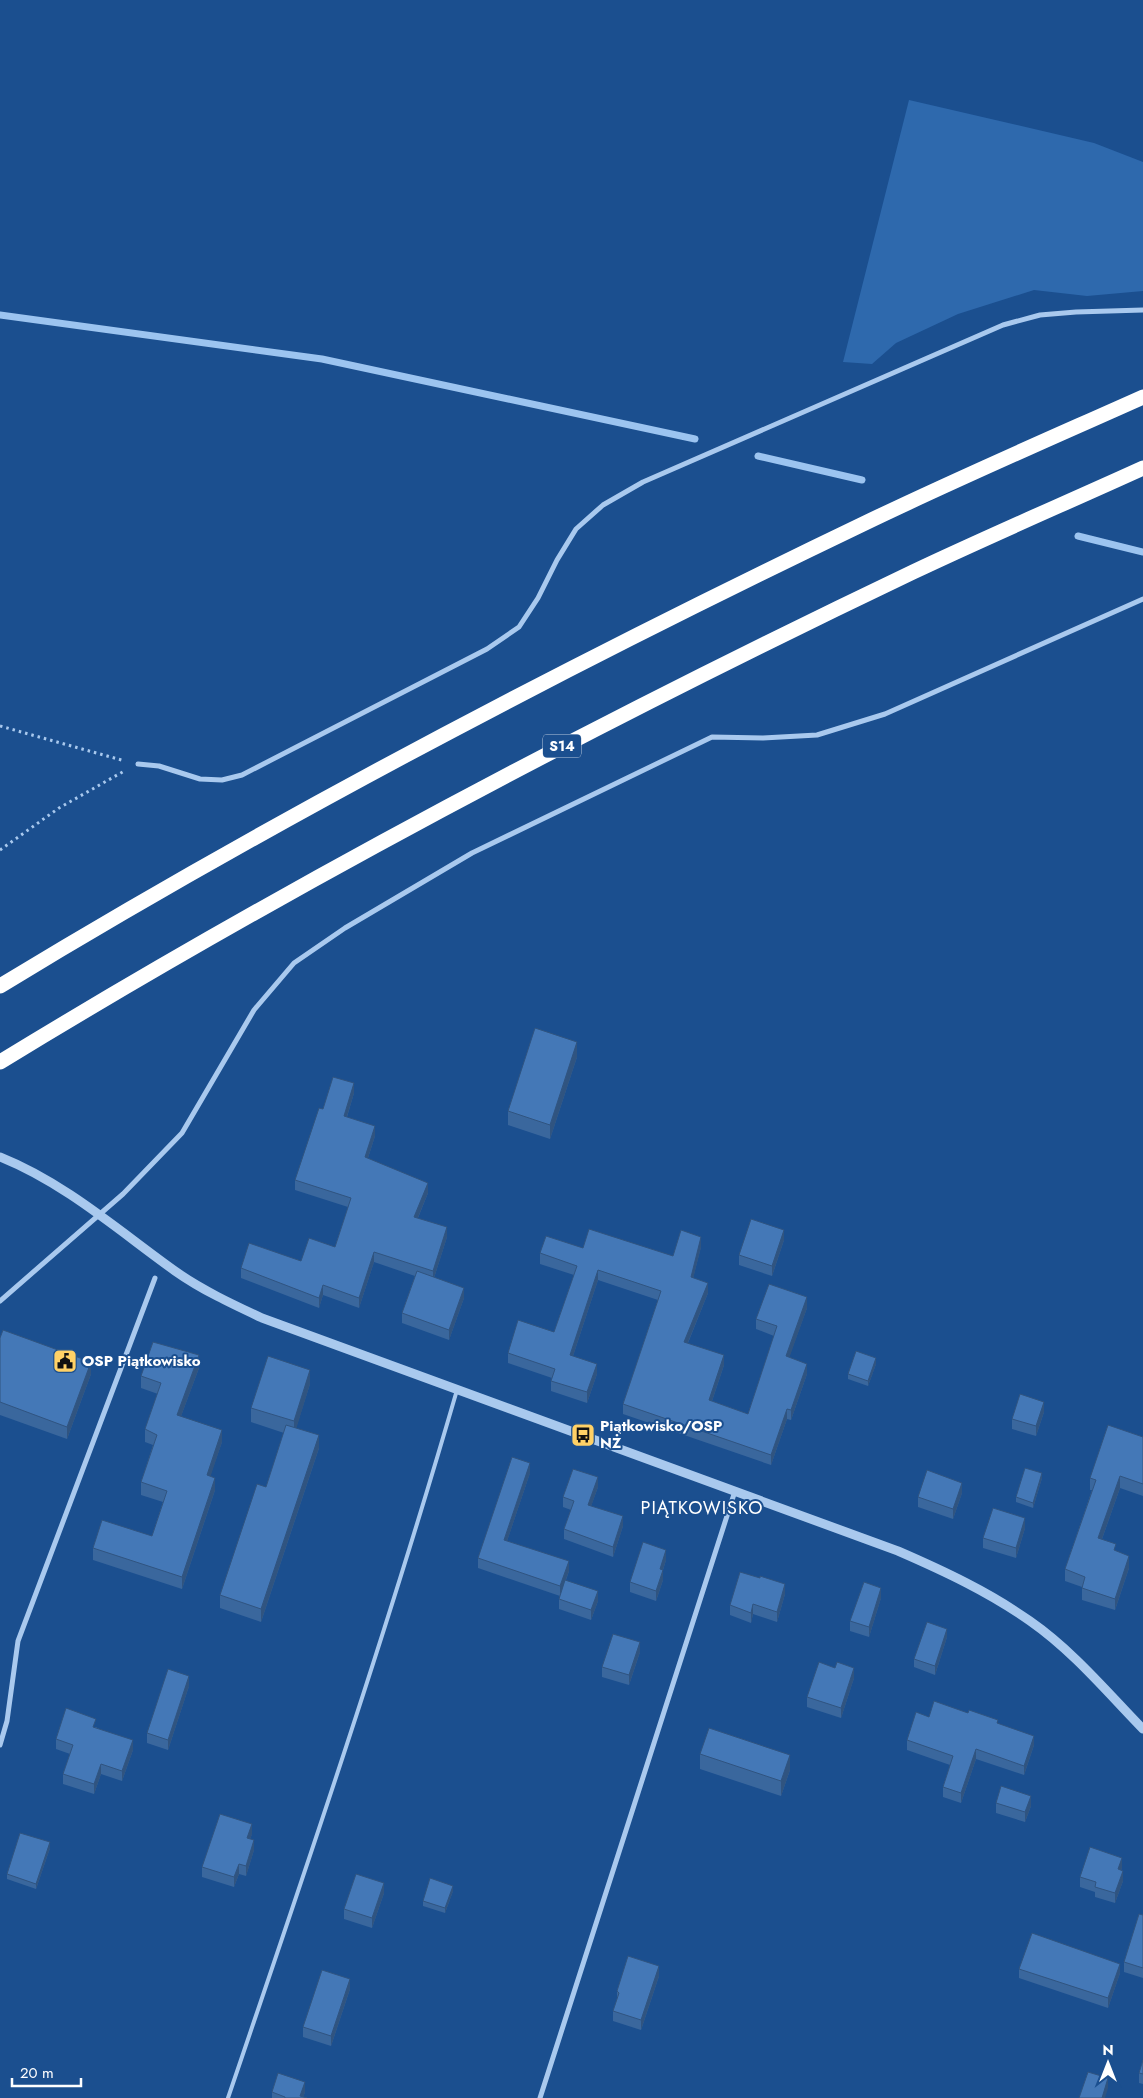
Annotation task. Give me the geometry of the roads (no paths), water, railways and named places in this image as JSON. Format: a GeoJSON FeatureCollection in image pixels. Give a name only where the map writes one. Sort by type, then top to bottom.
{"type":"FeatureCollection","features":[{"type":"Feature","properties":{"kind":"highway"},"geometry":{"type":"LineString","coordinates":[[0,986],[69,944],[268,831],[467,722],[675,616],[863,524],[1143,396]]}},
{"type":"Feature","properties":{"kind":"highway","name":"S14"},"geometry":{"type":"LineString","coordinates":[[0,1062],[108,996],[286,895],[518,769],[717,667],[916,570],[1143,468]]}},
{"type":"Feature","properties":{"kind":"street"},"geometry":{"type":"LineString","coordinates":[[138,764],[159,766],[200,779],[222,780],[242,776],[487,649],[519,626],[538,598],[557,560],[576,529],[603,505],[643,482],[1003,325],[1040,315],[1143,310]]}},
{"type":"Feature","properties":{"kind":"street"},"geometry":{"type":"LineString","coordinates":[[0,1301],[124,1194],[182,1133],[254,1010],[294,964],[345,928],[472,852],[712,738],[817,735],[885,714],[1143,600]]}},
{"type":"Feature","properties":{"kind":"street"},"geometry":{"type":"LineString","coordinates":[[4,1158],[57,1187],[100,1215],[176,1272],[232,1304],[262,1318],[898,1551],[986,1593],[1030,1621],[1072,1655],[1143,1729]]}},
{"type":"Feature","properties":{"kind":"street"},"geometry":{"type":"LineString","coordinates":[[0,1745],[7,1721],[18,1641],[155,1278]]}},
{"type":"Feature","properties":{"kind":"street"},"geometry":{"type":"LineString","coordinates":[[540,2098],[736,1491]]}},
{"type":"Feature","properties":{"kind":"lane"},"geometry":{"type":"LineString","coordinates":[[228,2098],[297,1895],[420,1519],[457,1390]]}},
{"type":"Feature","properties":{"kind":"waterway"},"geometry":{"type":"LineString","coordinates":[[0,315],[322,359],[695,439]]}},
{"type":"Feature","properties":{"kind":"waterway"},"geometry":{"type":"LineString","coordinates":[[758,456],[862,480]]}},
{"type":"Feature","properties":{"kind":"waterway"},"geometry":{"type":"LineString","coordinates":[[1078,536],[1143,552]]}},
{"type":"Feature","properties":{"kind":"place","name":"OSP Piątkowisko"},"geometry":{"type":"Point","coordinates":[65,1361]}},
{"type":"Feature","properties":{"kind":"place","name":"Piątkowisko/OSP NŻ"},"geometry":{"type":"Point","coordinates":[583,1435]}},
{"type":"Feature","properties":{"kind":"district","name":"PIĄTKOWISKO"},"geometry":{"type":"Point","coordinates":[702,1508]}}]}
